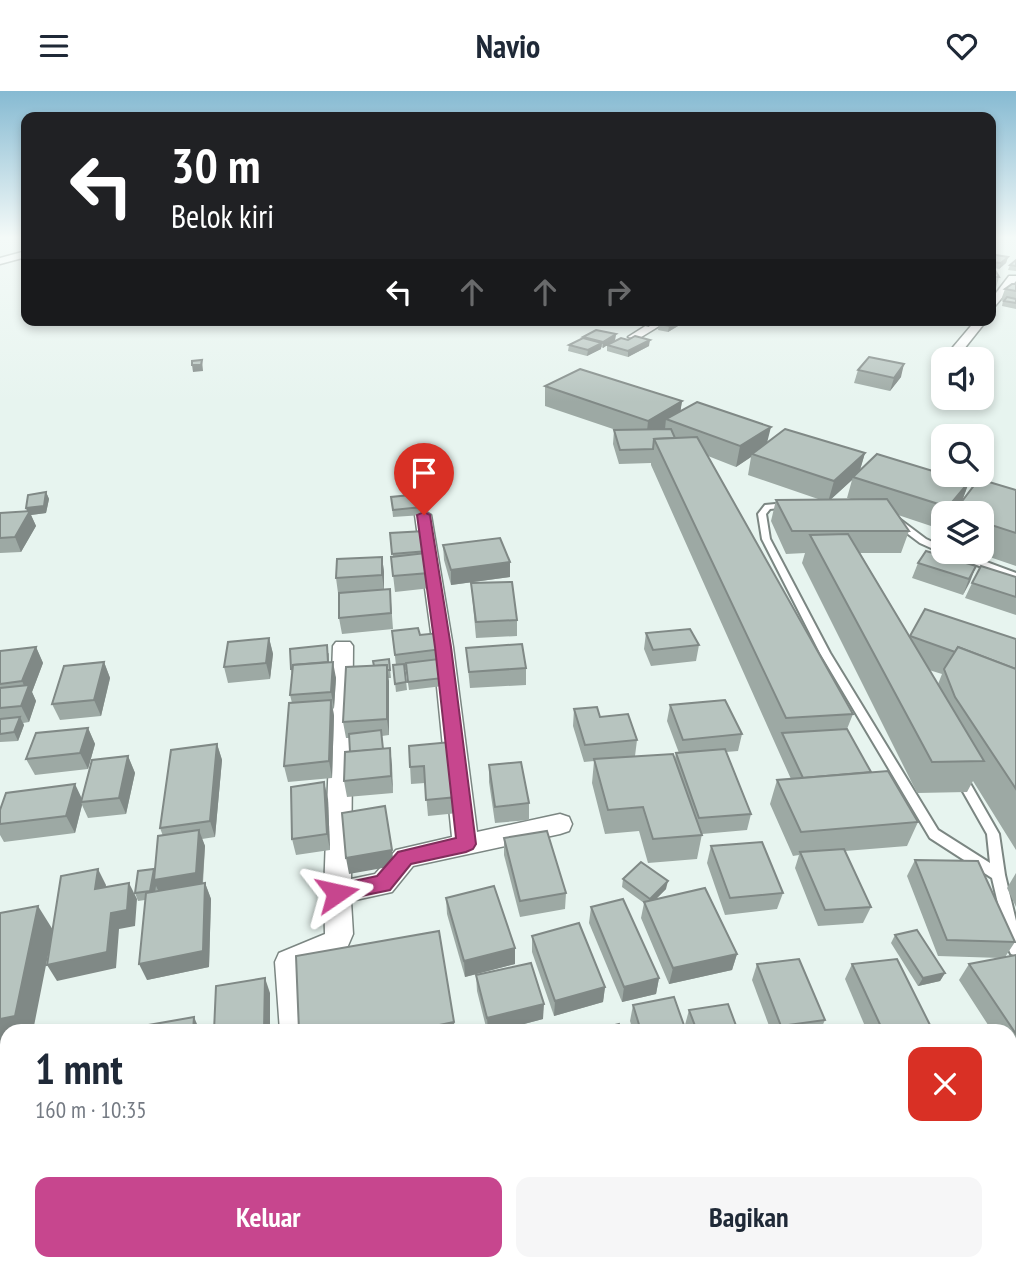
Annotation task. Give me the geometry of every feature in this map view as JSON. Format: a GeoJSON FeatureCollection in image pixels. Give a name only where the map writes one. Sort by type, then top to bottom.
{"type":"FeatureCollection","features":[{"type":"Feature","properties":{"kind":"street"},"geometry":{"type":"LineString","coordinates":[[634,337],[653,326]]}},
{"type":"Feature","properties":{"kind":"street"},"geometry":{"type":"LineString","coordinates":[[959,347],[977,326]]}},
{"type":"Feature","properties":{"kind":"street"},"geometry":{"type":"LineString","coordinates":[[424,515],[443,647],[466,844]]}},
{"type":"Feature","properties":{"kind":"street"},"geometry":{"type":"LineString","coordinates":[[294,1024],[289,962],[327,950],[338,941],[343,646]]}},
{"type":"Feature","properties":{"kind":"street"},"geometry":{"type":"LineString","coordinates":[[337,893],[383,884],[405,857],[560,824]]}},
{"type":"Feature","properties":{"kind":"lane"},"geometry":{"type":"LineString","coordinates":[[794,506],[768,507],[762,514],[766,540],[825,653],[934,834],[998,875]]}},
{"type":"Feature","properties":{"kind":"lane"},"geometry":{"type":"LineString","coordinates":[[888,517],[931,544]]}},
{"type":"Feature","properties":{"kind":"lane"},"geometry":{"type":"LineString","coordinates":[[984,564],[1016,576]]}},
{"type":"Feature","properties":{"kind":"lane"},"geometry":{"type":"LineString","coordinates":[[960,775],[993,834],[998,875],[1016,950]]}},
{"type":"Feature","properties":{"kind":"building"},"geometry":{"type":"Polygon","coordinates":[[[1007,297],[1016,299],[1016,303],[1004,301],[1007,297]]]}},
{"type":"Feature","properties":{"kind":"building"},"geometry":{"type":"Polygon","coordinates":[[[596,330],[616,334],[603,342],[583,337],[596,330]]]}},
{"type":"Feature","properties":{"kind":"building"},"geometry":{"type":"Polygon","coordinates":[[[635,336],[650,340],[628,351],[607,345],[621,338],[628,340],[635,336]]]}},
{"type":"Feature","properties":{"kind":"building"},"geometry":{"type":"Polygon","coordinates":[[[583,338],[602,343],[588,350],[569,345],[583,338]]]}},
{"type":"Feature","properties":{"kind":"building"},"geometry":{"type":"Polygon","coordinates":[[[869,357],[904,364],[894,378],[858,370],[869,357]]]}},
{"type":"Feature","properties":{"kind":"building"},"geometry":{"type":"Polygon","coordinates":[[[202,360],[201,365],[192,365],[192,361],[202,360]]]}},
{"type":"Feature","properties":{"kind":"building"},"geometry":{"type":"Polygon","coordinates":[[[580,369],[682,401],[648,421],[545,386],[580,369]]]}},
{"type":"Feature","properties":{"kind":"building"},"geometry":{"type":"Polygon","coordinates":[[[697,402],[771,427],[740,446],[666,419],[697,402]]]}},
{"type":"Feature","properties":{"kind":"building"},"geometry":{"type":"Polygon","coordinates":[[[671,429],[675,438],[654,439],[653,449],[620,450],[614,430],[671,429]]]}},
{"type":"Feature","properties":{"kind":"building"},"geometry":{"type":"Polygon","coordinates":[[[785,429],[865,453],[834,481],[752,454],[785,429]]]}},
{"type":"Feature","properties":{"kind":"building"},"geometry":{"type":"Polygon","coordinates":[[[697,437],[853,714],[786,718],[654,439],[697,437]]]}},
{"type":"Feature","properties":{"kind":"building"},"geometry":{"type":"Polygon","coordinates":[[[877,454],[931,470],[931,487],[965,487],[953,501],[931,502],[853,477],[877,454]]]}},
{"type":"Feature","properties":{"kind":"building"},"geometry":{"type":"Polygon","coordinates":[[[994,483],[1016,490],[1016,533],[994,526],[994,501],[962,501],[973,487],[994,487],[994,483]]]}},
{"type":"Feature","properties":{"kind":"building"},"geometry":{"type":"Polygon","coordinates":[[[46,492],[44,506],[26,508],[28,495],[46,492]]]}},
{"type":"Feature","properties":{"kind":"building"},"geometry":{"type":"Polygon","coordinates":[[[420,494],[422,507],[393,510],[391,497],[420,494]]]}},
{"type":"Feature","properties":{"kind":"building"},"geometry":{"type":"Polygon","coordinates":[[[887,499],[909,531],[792,531],[776,500],[887,499]]]}},
{"type":"Feature","properties":{"kind":"building"},"geometry":{"type":"Polygon","coordinates":[[[30,511],[15,537],[0,538],[0,513],[30,511]]]}},
{"type":"Feature","properties":{"kind":"building"},"geometry":{"type":"Polygon","coordinates":[[[425,531],[428,551],[392,554],[390,533],[425,531]]]}},
{"type":"Feature","properties":{"kind":"building"},"geometry":{"type":"Polygon","coordinates":[[[848,534],[984,761],[932,762],[810,535],[848,534]]]}},
{"type":"Feature","properties":{"kind":"building"},"geometry":{"type":"Polygon","coordinates":[[[500,538],[510,562],[451,570],[443,545],[500,538]]]}},
{"type":"Feature","properties":{"kind":"building"},"geometry":{"type":"Polygon","coordinates":[[[926,551],[931,552],[931,564],[976,566],[969,579],[918,563],[926,551]]]}},
{"type":"Feature","properties":{"kind":"building"},"geometry":{"type":"Polygon","coordinates":[[[426,553],[429,573],[393,576],[391,557],[426,553]]]}},
{"type":"Feature","properties":{"kind":"building"},"geometry":{"type":"Polygon","coordinates":[[[382,557],[382,575],[336,578],[337,559],[382,557]]]}},
{"type":"Feature","properties":{"kind":"building"},"geometry":{"type":"Polygon","coordinates":[[[981,566],[1016,577],[1016,597],[972,583],[981,566]]]}},
{"type":"Feature","properties":{"kind":"building"},"geometry":{"type":"Polygon","coordinates":[[[512,582],[517,620],[476,622],[471,583],[512,582]]]}},
{"type":"Feature","properties":{"kind":"building"},"geometry":{"type":"Polygon","coordinates":[[[390,589],[391,613],[339,618],[339,593],[390,589]]]}},
{"type":"Feature","properties":{"kind":"building"},"geometry":{"type":"Polygon","coordinates":[[[925,609],[1016,639],[1016,669],[958,647],[955,652],[910,636],[925,609]]]}},
{"type":"Feature","properties":{"kind":"building"},"geometry":{"type":"Polygon","coordinates":[[[418,628],[420,635],[439,633],[442,649],[395,655],[392,631],[418,628]]]}},
{"type":"Feature","properties":{"kind":"building"},"geometry":{"type":"Polygon","coordinates":[[[690,629],[699,645],[653,650],[646,633],[690,629]]]}},
{"type":"Feature","properties":{"kind":"building"},"geometry":{"type":"Polygon","coordinates":[[[269,638],[266,663],[224,667],[228,642],[269,638]]]}},
{"type":"Feature","properties":{"kind":"building"},"geometry":{"type":"Polygon","coordinates":[[[522,644],[526,668],[469,672],[466,648],[522,644]]]}},
{"type":"Feature","properties":{"kind":"building"},"geometry":{"type":"Polygon","coordinates":[[[327,645],[328,662],[293,665],[291,669],[290,649],[327,645]]]}},
{"type":"Feature","properties":{"kind":"building"},"geometry":{"type":"Polygon","coordinates":[[[36,647],[22,681],[0,684],[0,651],[36,647]]]}},
{"type":"Feature","properties":{"kind":"building"},"geometry":{"type":"Polygon","coordinates":[[[958,647],[1016,669],[1016,789],[955,697],[944,669],[958,647]]]}},
{"type":"Feature","properties":{"kind":"building"},"geometry":{"type":"Polygon","coordinates":[[[389,659],[390,670],[387,670],[387,665],[374,666],[373,661],[389,659]]]}},
{"type":"Feature","properties":{"kind":"building"},"geometry":{"type":"Polygon","coordinates":[[[439,659],[443,678],[408,682],[406,663],[439,659]]]}},
{"type":"Feature","properties":{"kind":"building"},"geometry":{"type":"Polygon","coordinates":[[[104,662],[94,700],[52,704],[64,666],[104,662]]]}},
{"type":"Feature","properties":{"kind":"building"},"geometry":{"type":"Polygon","coordinates":[[[333,662],[331,692],[290,695],[293,665],[333,662]]]}},
{"type":"Feature","properties":{"kind":"building"},"geometry":{"type":"Polygon","coordinates":[[[404,664],[406,682],[395,684],[393,665],[404,664]]]}},
{"type":"Feature","properties":{"kind":"building"},"geometry":{"type":"Polygon","coordinates":[[[387,665],[387,719],[343,722],[346,667],[387,665]]]}},
{"type":"Feature","properties":{"kind":"building"},"geometry":{"type":"Polygon","coordinates":[[[29,685],[21,706],[0,708],[0,688],[29,685]]]}},
{"type":"Feature","properties":{"kind":"building"},"geometry":{"type":"Polygon","coordinates":[[[331,700],[329,761],[284,766],[289,703],[331,700]]]}},
{"type":"Feature","properties":{"kind":"building"},"geometry":{"type":"Polygon","coordinates":[[[725,700],[742,734],[683,740],[670,705],[725,700]]]}},
{"type":"Feature","properties":{"kind":"building"},"geometry":{"type":"Polygon","coordinates":[[[597,707],[600,717],[628,714],[637,740],[585,745],[574,709],[597,707]]]}},
{"type":"Feature","properties":{"kind":"building"},"geometry":{"type":"Polygon","coordinates":[[[20,717],[14,732],[0,734],[0,719],[20,717]]]}},
{"type":"Feature","properties":{"kind":"building"},"geometry":{"type":"Polygon","coordinates":[[[88,728],[80,753],[26,759],[36,733],[88,728]]]}},
{"type":"Feature","properties":{"kind":"building"},"geometry":{"type":"Polygon","coordinates":[[[847,729],[871,772],[803,778],[782,733],[847,729]]]}},
{"type":"Feature","properties":{"kind":"building"},"geometry":{"type":"Polygon","coordinates":[[[381,730],[383,749],[350,752],[349,734],[381,730]]]}},
{"type":"Feature","properties":{"kind":"building"},"geometry":{"type":"Polygon","coordinates":[[[451,742],[457,797],[426,800],[424,766],[410,767],[409,746],[451,742]]]}},
{"type":"Feature","properties":{"kind":"building"},"geometry":{"type":"Polygon","coordinates":[[[217,744],[210,821],[160,828],[171,750],[217,744]]]}},
{"type":"Feature","properties":{"kind":"building"},"geometry":{"type":"Polygon","coordinates":[[[390,748],[391,776],[344,781],[345,752],[390,748]]]}},
{"type":"Feature","properties":{"kind":"building"},"geometry":{"type":"Polygon","coordinates":[[[725,749],[751,814],[699,818],[676,753],[725,749]]]}},
{"type":"Feature","properties":{"kind":"building"},"geometry":{"type":"Polygon","coordinates":[[[673,754],[702,835],[653,839],[643,807],[608,810],[594,759],[673,754]]]}},
{"type":"Feature","properties":{"kind":"building"},"geometry":{"type":"Polygon","coordinates":[[[128,756],[119,798],[81,802],[92,760],[128,756]]]}},
{"type":"Feature","properties":{"kind":"building"},"geometry":{"type":"Polygon","coordinates":[[[521,762],[529,803],[495,807],[489,765],[521,762]]]}},
{"type":"Feature","properties":{"kind":"building"},"geometry":{"type":"Polygon","coordinates":[[[888,771],[918,822],[801,832],[777,780],[888,771]]]}},
{"type":"Feature","properties":{"kind":"building"},"geometry":{"type":"Polygon","coordinates":[[[324,782],[327,834],[292,839],[291,787],[324,782]]]}},
{"type":"Feature","properties":{"kind":"building"},"geometry":{"type":"Polygon","coordinates":[[[75,784],[66,816],[0,824],[0,810],[6,793],[75,784]]]}},
{"type":"Feature","properties":{"kind":"building"},"geometry":{"type":"Polygon","coordinates":[[[385,806],[392,850],[346,858],[342,813],[385,806]]]}},
{"type":"Feature","properties":{"kind":"building"},"geometry":{"type":"Polygon","coordinates":[[[199,830],[196,873],[154,880],[158,836],[199,830]]]}},
{"type":"Feature","properties":{"kind":"building"},"geometry":{"type":"Polygon","coordinates":[[[547,831],[566,893],[520,901],[504,838],[547,831]]]}},
{"type":"Feature","properties":{"kind":"building"},"geometry":{"type":"Polygon","coordinates":[[[762,842],[783,893],[730,898],[711,846],[762,842]]]}},
{"type":"Feature","properties":{"kind":"building"},"geometry":{"type":"Polygon","coordinates":[[[844,849],[871,907],[825,910],[800,852],[844,849]]]}},
{"type":"Feature","properties":{"kind":"building"},"geometry":{"type":"Polygon","coordinates":[[[915,860],[978,861],[1015,942],[947,940],[915,860]]]}},
{"type":"Feature","properties":{"kind":"building"},"geometry":{"type":"Polygon","coordinates":[[[641,862],[668,881],[650,899],[623,879],[641,862]]]}},
{"type":"Feature","properties":{"kind":"building"},"geometry":{"type":"Polygon","coordinates":[[[98,869],[95,889],[129,883],[127,910],[111,913],[107,952],[47,965],[61,876],[98,869]]]}},
{"type":"Feature","properties":{"kind":"building"},"geometry":{"type":"Polygon","coordinates":[[[154,869],[150,891],[135,893],[138,871],[154,869]]]}},
{"type":"Feature","properties":{"kind":"building"},"geometry":{"type":"Polygon","coordinates":[[[205,883],[203,951],[139,964],[146,893],[205,883]]]}},
{"type":"Feature","properties":{"kind":"building"},"geometry":{"type":"Polygon","coordinates":[[[494,886],[515,948],[464,961],[446,898],[494,886]]]}},
{"type":"Feature","properties":{"kind":"building"},"geometry":{"type":"Polygon","coordinates":[[[705,888],[737,954],[673,968],[644,902],[705,888]]]}},
{"type":"Feature","properties":{"kind":"building"},"geometry":{"type":"Polygon","coordinates":[[[623,899],[659,978],[624,987],[591,907],[623,899]]]}},
{"type":"Feature","properties":{"kind":"building"},"geometry":{"type":"Polygon","coordinates":[[[38,906],[15,1016],[0,1019],[0,913],[38,906]]]}},
{"type":"Feature","properties":{"kind":"building"},"geometry":{"type":"Polygon","coordinates":[[[579,923],[605,987],[555,1001],[532,936],[579,923]]]}},
{"type":"Feature","properties":{"kind":"building"},"geometry":{"type":"Polygon","coordinates":[[[917,930],[945,973],[923,978],[895,935],[917,930]]]}},
{"type":"Feature","properties":{"kind":"building"},"geometry":{"type":"Polygon","coordinates":[[[439,931],[454,1022],[299,1024],[296,956],[439,931]]]}},
{"type":"Feature","properties":{"kind":"building"},"geometry":{"type":"Polygon","coordinates":[[[1016,955],[1016,1024],[1009,1024],[969,964],[1016,955]]]}},
{"type":"Feature","properties":{"kind":"building"},"geometry":{"type":"Polygon","coordinates":[[[799,959],[825,1020],[780,1024],[757,964],[799,959]]]}},
{"type":"Feature","properties":{"kind":"building"},"geometry":{"type":"Polygon","coordinates":[[[897,959],[930,1024],[880,1024],[852,964],[897,959]]]}},
{"type":"Feature","properties":{"kind":"building"},"geometry":{"type":"Polygon","coordinates":[[[531,963],[544,1004],[487,1018],[476,975],[531,963]]]}},
{"type":"Feature","properties":{"kind":"building"},"geometry":{"type":"Polygon","coordinates":[[[265,978],[264,1024],[214,1024],[216,986],[265,978]]]}},
{"type":"Feature","properties":{"kind":"building"},"geometry":{"type":"Polygon","coordinates":[[[674,997],[684,1024],[639,1024],[633,1005],[674,997]]]}},
{"type":"Feature","properties":{"kind":"building"},"geometry":{"type":"Polygon","coordinates":[[[728,1004],[735,1024],[694,1024],[689,1010],[728,1004]]]}},
{"type":"Feature","properties":{"kind":"building"},"geometry":{"type":"Polygon","coordinates":[[[194,1017],[194,1024],[154,1024],[194,1017]]]}},
{"type":"Feature","properties":{"kind":"route"},"geometry":{"type":"LineString","coordinates":[[337,893],[383,884],[390,878],[402,858],[466,844],[443,647],[424,515]]}}]}
